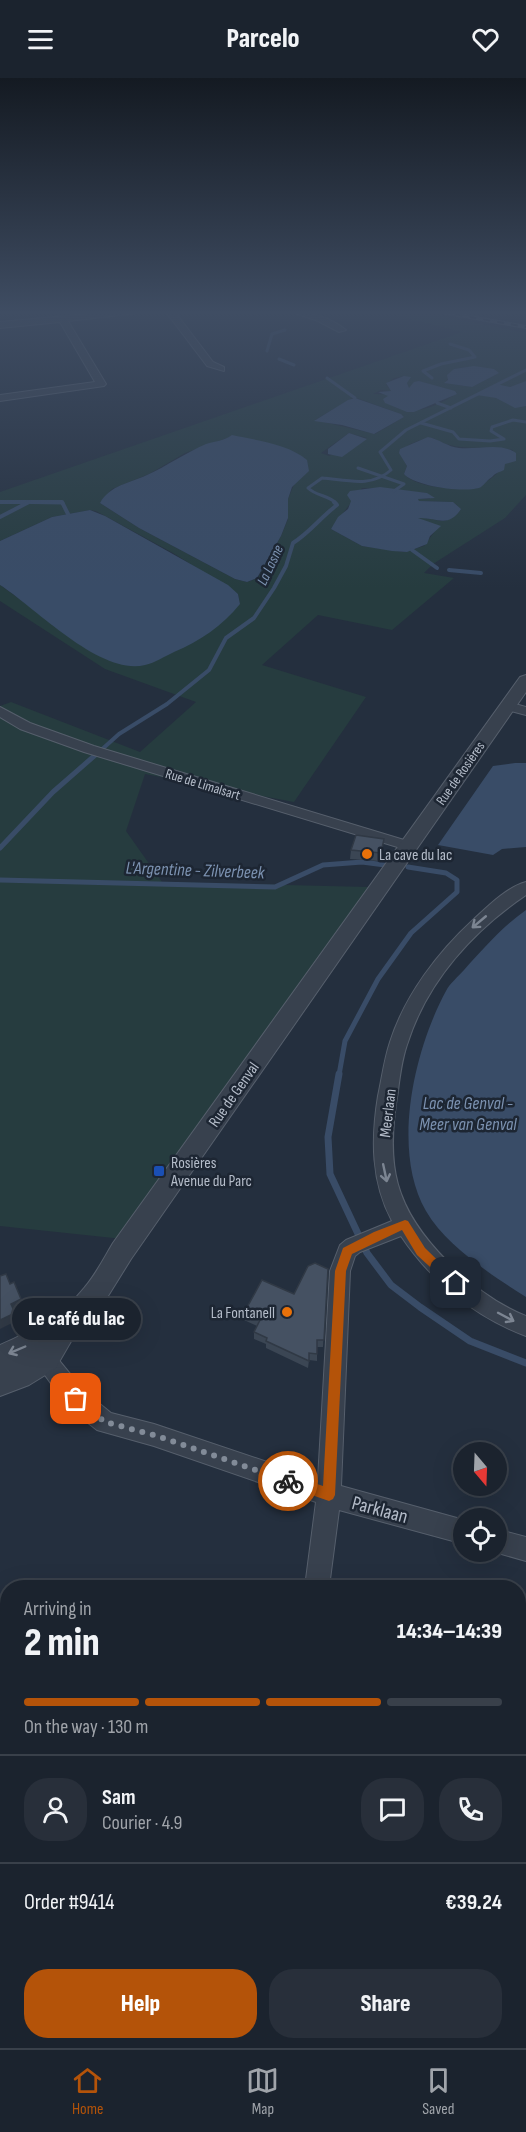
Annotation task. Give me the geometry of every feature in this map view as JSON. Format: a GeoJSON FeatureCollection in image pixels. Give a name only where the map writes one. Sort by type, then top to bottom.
{"type":"FeatureCollection","features":[{"type":"Feature","properties":{"kind":"street","name":"Rue de Rosières"},"geometry":{"type":"LineString","coordinates":[[395,866],[526,680]]}},
{"type":"Feature","properties":{"kind":"street"},"geometry":{"type":"LineString","coordinates":[[508,706],[526,711]]}},
{"type":"Feature","properties":{"kind":"street","name":"Rue de Limalsart"},"geometry":{"type":"LineString","coordinates":[[0,711],[25,726],[89,749],[409,846]]}},
{"type":"Feature","properties":{"kind":"street","name":"Rue de Genval"},"geometry":{"type":"LineString","coordinates":[[0,1358],[39,1341],[69,1321],[94,1296],[134,1233],[395,866]]}},
{"type":"Feature","properties":{"kind":"street","name":"Meerlaan"},"geometry":{"type":"LineString","coordinates":[[526,887],[474,927],[446,957],[416,1000],[399,1040],[384,1115],[382,1162],[388,1188],[405,1225],[421,1251],[473,1299],[513,1322],[526,1326]]}},
{"type":"Feature","properties":{"kind":"street"},"geometry":{"type":"LineString","coordinates":[[318,1580],[329,1495],[340,1271],[347,1251],[353,1246],[405,1225]]}},
{"type":"Feature","properties":{"kind":"street","name":"Rue de Genval"},"geometry":{"type":"LineString","coordinates":[[0,1383],[19,1376],[45,1360],[69,1321]]}},
{"type":"Feature","properties":{"kind":"street","name":"Parklaan"},"geometry":{"type":"LineString","coordinates":[[45,1360],[76,1399],[105,1422],[154,1435],[329,1495],[453,1529]]}},
{"type":"Feature","properties":{"kind":"street"},"geometry":{"type":"LineString","coordinates":[[507,1543],[526,1549]]}},
{"type":"Feature","properties":{"kind":"green space"},"geometry":{"type":"Polygon","coordinates":[[[254,404],[342,404],[315,420],[375,434],[404,417],[373,404],[391,404],[399,409],[407,410],[424,409],[437,404],[526,406],[526,495],[505,518],[433,564],[424,573],[454,578],[392,630],[318,615],[262,665],[366,697],[294,802],[145,774],[126,831],[162,882],[369,887],[142,1241],[0,1226],[0,706],[11,702],[140,752],[196,702],[105,669],[0,601],[0,585],[96,654],[240,604],[238,594],[173,553],[96,511],[90,510],[52,517],[0,541],[0,492],[254,404]],[[349,433],[321,453],[329,456],[367,438],[349,433]],[[233,436],[185,453],[149,474],[112,489],[100,503],[139,528],[235,579],[247,582],[258,578],[288,519],[288,499],[305,458],[274,446],[233,436]],[[433,438],[415,442],[400,453],[407,466],[404,474],[419,483],[443,488],[468,488],[486,482],[495,476],[513,450],[453,446],[433,438]],[[362,488],[331,529],[362,546],[404,552],[424,546],[435,531],[417,518],[443,521],[459,512],[457,505],[452,502],[419,501],[418,499],[430,499],[427,493],[362,488]]]}},
{"type":"Feature","properties":{"kind":"water"},"geometry":{"type":"Polygon","coordinates":[[[342,404],[372,404],[404,417],[374,434],[342,425],[314,421],[342,404]]]}},
{"type":"Feature","properties":{"kind":"water"},"geometry":{"type":"Polygon","coordinates":[[[387,404],[433,404],[414,412],[407,412],[387,404]]]}},
{"type":"Feature","properties":{"kind":"water"},"geometry":{"type":"Polygon","coordinates":[[[507,404],[526,404],[526,406],[515,408],[507,404]]]}},
{"type":"Feature","properties":{"kind":"water"},"geometry":{"type":"Polygon","coordinates":[[[349,433],[367,439],[342,457],[328,454],[328,449],[349,433]]]}},
{"type":"Feature","properties":{"kind":"water"},"geometry":{"type":"Polygon","coordinates":[[[232,435],[271,443],[291,450],[307,460],[309,471],[292,487],[288,499],[288,518],[281,536],[257,578],[247,582],[235,579],[139,528],[100,503],[115,488],[141,478],[206,444],[232,435]]]}},
{"type":"Feature","properties":{"kind":"water"},"geometry":{"type":"Polygon","coordinates":[[[428,437],[459,448],[503,448],[516,453],[516,461],[505,464],[504,470],[495,474],[481,487],[474,489],[441,488],[418,482],[404,474],[407,466],[399,453],[400,449],[428,437]]]}},
{"type":"Feature","properties":{"kind":"water"},"geometry":{"type":"Polygon","coordinates":[[[380,487],[427,493],[435,498],[418,499],[419,501],[453,502],[461,509],[451,519],[441,521],[418,518],[441,526],[430,536],[427,544],[407,552],[362,546],[331,529],[338,517],[348,509],[351,501],[347,495],[350,491],[380,487]]]}},
{"type":"Feature","properties":{"kind":"water"},"geometry":{"type":"Polygon","coordinates":[[[90,510],[105,516],[228,585],[238,594],[240,604],[226,619],[202,638],[149,664],[127,666],[89,651],[0,585],[0,541],[52,517],[90,510]]]}},
{"type":"Feature","properties":{"kind":"water"},"geometry":{"type":"Polygon","coordinates":[[[526,763],[526,847],[502,849],[493,855],[438,845],[493,766],[526,763]]]}},
{"type":"Feature","properties":{"kind":"water","name":"Lac de Genval - Meer van Genval"},"geometry":{"type":"Polygon","coordinates":[[[526,910],[526,1297],[471,1259],[435,1224],[426,1211],[415,1186],[410,1159],[409,1130],[416,1070],[424,1042],[446,991],[493,938],[526,910]]]}},
{"type":"Feature","properties":{"kind":"building"},"geometry":{"type":"Polygon","coordinates":[[[356,835],[384,839],[381,853],[351,850],[356,835]]]}},
{"type":"Feature","properties":{"kind":"building","name":"La Fontanell"},"geometry":{"type":"Polygon","coordinates":[[[315,1263],[328,1269],[324,1340],[317,1340],[317,1354],[309,1353],[309,1361],[266,1341],[267,1338],[254,1332],[260,1320],[244,1313],[262,1280],[294,1294],[308,1266],[315,1263]]]}},
{"type":"Feature","properties":{"kind":"building"},"geometry":{"type":"Polygon","coordinates":[[[6,1274],[10,1284],[14,1282],[21,1299],[11,1304],[15,1313],[0,1320],[0,1276],[6,1274]]]}},
{"type":"Feature","properties":{"kind":"waterway"},"geometry":{"type":"LineString","coordinates":[[440,404],[450,408]]}},
{"type":"Feature","properties":{"kind":"waterway","name":"La Lasne"},"geometry":{"type":"LineString","coordinates":[[450,408],[458,404]]}},
{"type":"Feature","properties":{"kind":"waterway","name":"La Lasne"},"geometry":{"type":"LineString","coordinates":[[382,476],[391,470],[380,452],[406,430],[450,408]]}},
{"type":"Feature","properties":{"kind":"waterway"},"geometry":{"type":"LineString","coordinates":[[421,423],[453,432],[459,439],[490,441],[504,439],[491,431],[492,427],[513,420],[526,422]]}},
{"type":"Feature","properties":{"kind":"waterway"},"geometry":{"type":"LineString","coordinates":[[358,468],[382,476]]}},
{"type":"Feature","properties":{"kind":"waterway","name":"La Lasne"},"geometry":{"type":"LineString","coordinates":[[336,503],[308,488],[322,478],[358,482],[382,476]]}},
{"type":"Feature","properties":{"kind":"waterway"},"geometry":{"type":"LineString","coordinates":[[382,476],[404,484],[394,491]]}},
{"type":"Feature","properties":{"kind":"waterway"},"geometry":{"type":"LineString","coordinates":[[28,502],[0,502],[29,502]]}},
{"type":"Feature","properties":{"kind":"waterway"},"geometry":{"type":"LineString","coordinates":[[0,517],[28,502]]}},
{"type":"Feature","properties":{"kind":"waterway"},"geometry":{"type":"LineString","coordinates":[[28,502],[62,503]]}},
{"type":"Feature","properties":{"kind":"waterway"},"geometry":{"type":"LineString","coordinates":[[29,502],[62,503]]}},
{"type":"Feature","properties":{"kind":"waterway","name":"La Lasne"},"geometry":{"type":"LineString","coordinates":[[99,752],[119,734],[167,704],[209,670],[226,638],[254,618],[274,588],[286,566],[293,543],[337,505],[334,502]]}},
{"type":"Feature","properties":{"kind":"waterway"},"geometry":{"type":"LineString","coordinates":[[62,503],[68,514]]}},
{"type":"Feature","properties":{"kind":"waterway"},"geometry":{"type":"LineString","coordinates":[[412,550],[437,568]]}},
{"type":"Feature","properties":{"kind":"waterway"},"geometry":{"type":"LineString","coordinates":[[449,570],[481,573]]}},
{"type":"Feature","properties":{"kind":"waterway","name":"La Lasne"},"geometry":{"type":"LineString","coordinates":[[0,848],[53,792],[101,750]]}},
{"type":"Feature","properties":{"kind":"waterway","name":"L'Argentine - Zilverbeek"},"geometry":{"type":"LineString","coordinates":[[0,880],[275,887],[323,865],[362,862],[385,865]]}},
{"type":"Feature","properties":{"kind":"waterway","name":"L'Argentine - Zilverbeek"},"geometry":{"type":"LineString","coordinates":[[339,1075],[345,1041],[378,979],[411,933],[457,892],[457,880],[446,873],[408,867]]}},
{"type":"Feature","properties":{"kind":"waterway","name":"L'Argentine - Zilverbeek"},"geometry":{"type":"LineString","coordinates":[[339,1074],[328,1137],[330,1174],[367,1253],[391,1285],[420,1307],[470,1341],[526,1363]]}},
{"type":"Feature","properties":{"kind":"way so far"},"geometry":{"type":"LineString","coordinates":[[76,1399],[105,1422],[154,1435],[288,1481]]}},
{"type":"Feature","properties":{"kind":"place","name":"La cave du lac"},"geometry":{"type":"Point","coordinates":[367,854]}},
{"type":"Feature","properties":{"kind":"place","name":"Rosières Avenue du Parc"},"geometry":{"type":"Point","coordinates":[159,1171]}},
{"type":"Feature","properties":{"kind":"place","name":"La Fontanell"},"geometry":{"type":"Point","coordinates":[287,1312]}},
{"type":"Feature","properties":{"kind":"place","name":"Le café du lac"},"geometry":{"type":"Point","coordinates":[76,1399]}},
{"type":"Feature","properties":{"kind":"route"},"geometry":{"type":"LineString","coordinates":[[288,1481],[329,1495],[340,1271],[347,1251],[353,1246],[405,1225],[421,1251],[456,1283]]}}]}
